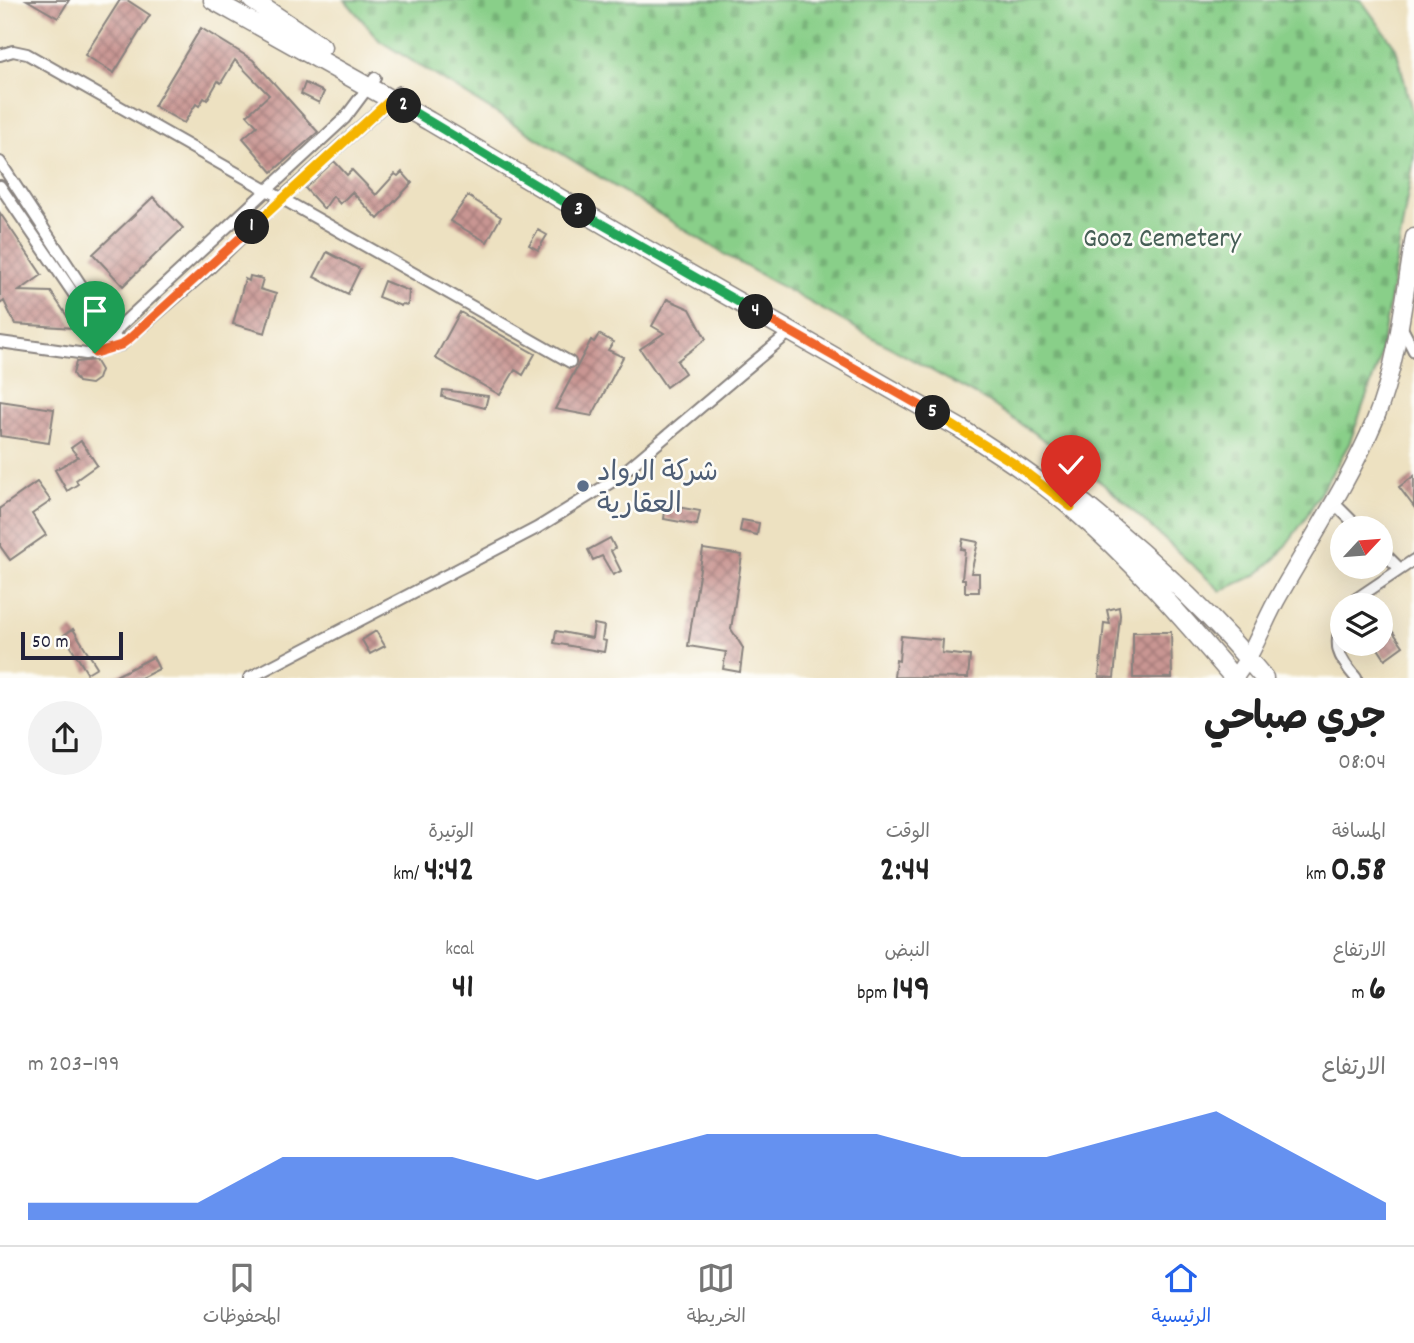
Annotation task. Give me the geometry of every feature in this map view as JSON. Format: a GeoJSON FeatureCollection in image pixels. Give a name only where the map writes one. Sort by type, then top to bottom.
{"type":"FeatureCollection","features":[{"type":"Feature","properties":{"kind":"main road"},"geometry":{"type":"LineString","coordinates":[[213,0],[372,82]]}},
{"type":"Feature","properties":{"kind":"main road"},"geometry":{"type":"LineString","coordinates":[[253,0],[372,82],[596,220],[961,429],[1051,490],[1149,581],[1234,678]]}},
{"type":"Feature","properties":{"kind":"main road"},"geometry":{"type":"LineString","coordinates":[[395,96],[847,350],[1016,453],[1057,481],[1150,561],[1264,678]]}},
{"type":"Feature","properties":{"kind":"street"},"geometry":{"type":"LineString","coordinates":[[0,55],[13,51],[22,52],[570,362]]}},
{"type":"Feature","properties":{"kind":"street"},"geometry":{"type":"LineString","coordinates":[[114,334],[345,118],[372,82]]}},
{"type":"Feature","properties":{"kind":"street"},"geometry":{"type":"LineString","coordinates":[[0,341],[86,354],[115,346],[211,267],[282,198],[395,96]]}},
{"type":"Feature","properties":{"kind":"street"},"geometry":{"type":"LineString","coordinates":[[0,162],[114,334],[115,346]]}},
{"type":"Feature","properties":{"kind":"street"},"geometry":{"type":"LineString","coordinates":[[0,186],[115,346]]}},
{"type":"Feature","properties":{"kind":"street"},"geometry":{"type":"LineString","coordinates":[[1234,678],[1248,659],[1276,601],[1334,503],[1376,418],[1400,323],[1414,237]]}},
{"type":"Feature","properties":{"kind":"street"},"geometry":{"type":"LineString","coordinates":[[1400,323],[1414,351]]}},
{"type":"Feature","properties":{"kind":"street"},"geometry":{"type":"LineString","coordinates":[[249,678],[537,528],[613,481],[791,331]]}},
{"type":"Feature","properties":{"kind":"street"},"geometry":{"type":"LineString","coordinates":[[1334,503],[1347,516]]}},
{"type":"Feature","properties":{"kind":"street"},"geometry":{"type":"LineString","coordinates":[[1365,593],[1414,560]]}},
{"type":"Feature","properties":{"kind":"street"},"geometry":{"type":"LineString","coordinates":[[1393,562],[1400,569]]}},
{"type":"Feature","properties":{"kind":"street"},"geometry":{"type":"LineString","coordinates":[[1340,656],[1356,678]]}},
{"type":"Feature","properties":{"kind":"green space","name":"Gooz Cemetery"},"geometry":{"type":"Polygon","coordinates":[[[345,0],[1361,0],[1396,48],[1414,119],[1414,158],[1379,362],[1349,444],[1303,522],[1277,557],[1258,574],[1221,591],[1108,488],[993,405],[727,256],[380,41],[345,0]]]}},
{"type":"Feature","properties":{"kind":"building"},"geometry":{"type":"Polygon","coordinates":[[[27,0],[69,0],[58,18],[27,0]]]}},
{"type":"Feature","properties":{"kind":"building"},"geometry":{"type":"Polygon","coordinates":[[[120,0],[127,0],[150,15],[114,73],[85,55],[120,0]]]}},
{"type":"Feature","properties":{"kind":"building"},"geometry":{"type":"Polygon","coordinates":[[[201,28],[253,60],[318,132],[272,172],[243,138],[257,126],[247,115],[269,95],[235,60],[221,83],[218,81],[207,100],[204,98],[199,106],[196,104],[184,123],[154,106],[201,28]]]}},
{"type":"Feature","properties":{"kind":"building"},"geometry":{"type":"Polygon","coordinates":[[[305,83],[324,92],[319,103],[301,94],[305,83]]]}},
{"type":"Feature","properties":{"kind":"building"},"geometry":{"type":"Polygon","coordinates":[[[334,161],[347,175],[352,170],[376,195],[395,174],[398,176],[402,172],[412,183],[378,219],[352,192],[340,204],[333,196],[324,209],[305,188],[334,161]]]}},
{"type":"Feature","properties":{"kind":"building"},"geometry":{"type":"Polygon","coordinates":[[[468,196],[501,217],[487,242],[450,221],[468,196]]]}},
{"type":"Feature","properties":{"kind":"building"},"geometry":{"type":"Polygon","coordinates":[[[153,197],[183,228],[123,286],[93,254],[153,197]]]}},
{"type":"Feature","properties":{"kind":"building"},"geometry":{"type":"Polygon","coordinates":[[[0,213],[42,275],[19,291],[51,292],[75,328],[15,324],[4,301],[0,304],[0,213]]]}},
{"type":"Feature","properties":{"kind":"building"},"geometry":{"type":"Polygon","coordinates":[[[538,230],[547,235],[538,250],[529,245],[538,230]]]}},
{"type":"Feature","properties":{"kind":"building"},"geometry":{"type":"Polygon","coordinates":[[[327,252],[360,269],[348,294],[314,277],[327,252]]]}},
{"type":"Feature","properties":{"kind":"building"},"geometry":{"type":"Polygon","coordinates":[[[250,276],[263,279],[260,289],[276,294],[265,333],[233,324],[245,279],[249,281],[250,276]]]}},
{"type":"Feature","properties":{"kind":"building"},"geometry":{"type":"Polygon","coordinates":[[[384,281],[409,291],[408,305],[401,306],[378,297],[384,281]]]}},
{"type":"Feature","properties":{"kind":"building"},"geometry":{"type":"Polygon","coordinates":[[[667,299],[690,309],[706,339],[677,361],[685,373],[666,387],[640,349],[664,333],[652,326],[667,299]]]}},
{"type":"Feature","properties":{"kind":"building"},"geometry":{"type":"Polygon","coordinates":[[[460,312],[535,354],[523,375],[515,370],[500,395],[435,358],[460,312]]]}},
{"type":"Feature","properties":{"kind":"building"},"geometry":{"type":"Polygon","coordinates":[[[599,334],[613,342],[608,350],[623,357],[592,416],[555,409],[591,340],[594,342],[599,334]]]}},
{"type":"Feature","properties":{"kind":"building"},"geometry":{"type":"Polygon","coordinates":[[[95,360],[101,370],[98,379],[91,384],[78,382],[73,374],[76,362],[95,360]]]}},
{"type":"Feature","properties":{"kind":"building"},"geometry":{"type":"Polygon","coordinates":[[[443,390],[488,396],[485,408],[442,397],[443,390]]]}},
{"type":"Feature","properties":{"kind":"building"},"geometry":{"type":"Polygon","coordinates":[[[0,401],[54,409],[49,443],[0,436],[0,401]]]}},
{"type":"Feature","properties":{"kind":"building"},"geometry":{"type":"Polygon","coordinates":[[[81,441],[97,465],[76,480],[78,484],[67,491],[55,470],[78,457],[71,448],[81,441]]]}},
{"type":"Feature","properties":{"kind":"building"},"geometry":{"type":"Polygon","coordinates":[[[1414,476],[1414,507],[1399,487],[1414,476]]]}},
{"type":"Feature","properties":{"kind":"building"},"geometry":{"type":"Polygon","coordinates":[[[37,482],[51,501],[32,514],[46,535],[10,560],[0,546],[0,508],[37,482]]]}},
{"type":"Feature","properties":{"kind":"building"},"geometry":{"type":"Polygon","coordinates":[[[666,505],[700,511],[697,525],[664,519],[666,505]]]}},
{"type":"Feature","properties":{"kind":"building"},"geometry":{"type":"Polygon","coordinates":[[[742,520],[759,523],[757,535],[740,531],[742,520]]]}},
{"type":"Feature","properties":{"kind":"building"},"geometry":{"type":"Polygon","coordinates":[[[610,538],[615,548],[611,551],[621,571],[613,575],[602,556],[593,560],[588,550],[610,538]]]}},
{"type":"Feature","properties":{"kind":"building"},"geometry":{"type":"Polygon","coordinates":[[[963,539],[978,542],[971,573],[979,573],[979,592],[965,592],[965,579],[962,579],[965,550],[961,549],[963,539]]]}},
{"type":"Feature","properties":{"kind":"building"},"geometry":{"type":"Polygon","coordinates":[[[703,549],[742,555],[731,629],[743,648],[740,672],[723,669],[726,652],[688,646],[703,549]]]}},
{"type":"Feature","properties":{"kind":"building"},"geometry":{"type":"Polygon","coordinates":[[[1119,607],[1114,678],[1099,677],[1104,623],[1110,624],[1107,610],[1119,607]]]}},
{"type":"Feature","properties":{"kind":"building"},"geometry":{"type":"Polygon","coordinates":[[[594,624],[604,626],[604,652],[554,643],[556,631],[592,638],[594,624]]]}},
{"type":"Feature","properties":{"kind":"building"},"geometry":{"type":"Polygon","coordinates":[[[73,629],[97,667],[87,673],[64,635],[73,629]]]}},
{"type":"Feature","properties":{"kind":"building"},"geometry":{"type":"Polygon","coordinates":[[[376,631],[385,646],[370,654],[362,640],[376,631]]]}},
{"type":"Feature","properties":{"kind":"building"},"geometry":{"type":"Polygon","coordinates":[[[1133,632],[1171,632],[1172,678],[1133,678],[1133,632]]]}},
{"type":"Feature","properties":{"kind":"building"},"geometry":{"type":"Polygon","coordinates":[[[1393,632],[1403,646],[1393,653],[1393,632]]]}},
{"type":"Feature","properties":{"kind":"building"},"geometry":{"type":"Polygon","coordinates":[[[901,636],[943,640],[942,653],[970,656],[968,678],[894,677],[896,660],[899,661],[901,636]]]}},
{"type":"Feature","properties":{"kind":"building"},"geometry":{"type":"Polygon","coordinates":[[[153,657],[159,669],[141,678],[112,678],[153,657]]]}},
{"type":"Feature","properties":{"kind":"place","name":"شركة الرواد العقارية"},"geometry":{"type":"Point","coordinates":[583,486]}},
{"type":"Feature","properties":{"kind":"route"},"geometry":{"type":"LineString","coordinates":[[95,353],[121,345],[129,339],[211,267],[391,99],[547,192],[961,429],[1012,462],[1071,507]]}}]}
